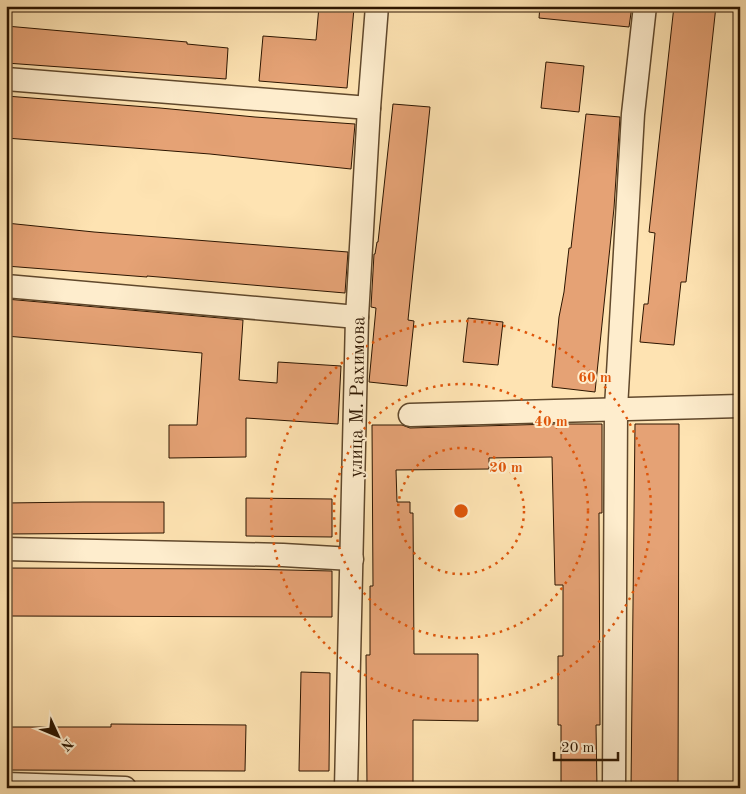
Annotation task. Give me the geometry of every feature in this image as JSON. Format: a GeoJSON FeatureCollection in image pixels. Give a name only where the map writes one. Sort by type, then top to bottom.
{"type":"FeatureCollection","features":[{"type":"Feature","properties":{"kind":"street","name":"улица М. Рахимова"},"geometry":{"type":"LineString","coordinates":[[346,788],[357,317],[377,6]]}},
{"type":"Feature","properties":{"kind":"street"},"geometry":{"type":"LineString","coordinates":[[614,788],[616,408],[633,114],[645,6]]}},
{"type":"Feature","properties":{"kind":"street"},"geometry":{"type":"LineString","coordinates":[[6,79],[369,108]]}},
{"type":"Feature","properties":{"kind":"street"},"geometry":{"type":"LineString","coordinates":[[6,286],[357,317]]}},
{"type":"Feature","properties":{"kind":"street"},"geometry":{"type":"LineString","coordinates":[[410,415],[740,406]]}},
{"type":"Feature","properties":{"kind":"street"},"geometry":{"type":"LineString","coordinates":[[6,549],[283,555],[352,559]]}},
{"type":"Feature","properties":{"kind":"street"},"geometry":{"type":"LineString","coordinates":[[6,784],[125,788]]}},
{"type":"Feature","properties":{"kind":"building"},"geometry":{"type":"Polygon","coordinates":[[[319,6],[354,8],[347,88],[259,81],[263,36],[316,40],[319,6]]]}},
{"type":"Feature","properties":{"kind":"building"},"geometry":{"type":"Polygon","coordinates":[[[540,6],[632,6],[629,27],[539,18],[540,6]]]}},
{"type":"Feature","properties":{"kind":"building"},"geometry":{"type":"Polygon","coordinates":[[[674,6],[716,6],[686,282],[681,282],[674,345],[640,342],[644,304],[648,304],[655,233],[649,232],[674,6]]]}},
{"type":"Feature","properties":{"kind":"building"},"geometry":{"type":"Polygon","coordinates":[[[6,26],[187,42],[187,44],[228,48],[226,79],[6,63],[6,26]]]}},
{"type":"Feature","properties":{"kind":"building"},"geometry":{"type":"Polygon","coordinates":[[[546,62],[584,66],[579,112],[541,108],[546,62]]]}},
{"type":"Feature","properties":{"kind":"building"},"geometry":{"type":"Polygon","coordinates":[[[6,96],[355,124],[351,169],[210,154],[6,138],[6,96]]]}},
{"type":"Feature","properties":{"kind":"building"},"geometry":{"type":"Polygon","coordinates":[[[393,104],[430,107],[408,320],[414,321],[407,386],[369,382],[376,308],[371,307],[374,254],[378,242],[393,104]]]}},
{"type":"Feature","properties":{"kind":"building"},"geometry":{"type":"Polygon","coordinates":[[[586,114],[620,117],[614,208],[595,392],[552,387],[559,317],[569,248],[571,248],[586,114]]]}},
{"type":"Feature","properties":{"kind":"building"},"geometry":{"type":"Polygon","coordinates":[[[6,223],[94,232],[348,252],[345,293],[6,266],[6,223]]]}},
{"type":"Feature","properties":{"kind":"building"},"geometry":{"type":"Polygon","coordinates":[[[6,299],[243,320],[239,380],[277,383],[278,362],[341,366],[338,424],[246,418],[246,457],[169,458],[169,425],[197,425],[202,353],[6,336],[6,299]]]}},
{"type":"Feature","properties":{"kind":"building"},"geometry":{"type":"Polygon","coordinates":[[[468,318],[503,322],[498,365],[463,362],[468,318]]]}},
{"type":"Feature","properties":{"kind":"building"},"geometry":{"type":"Polygon","coordinates":[[[602,424],[602,513],[599,513],[600,725],[596,725],[597,788],[561,788],[561,725],[558,725],[558,656],[563,656],[563,585],[555,585],[552,457],[489,458],[489,469],[396,470],[397,502],[410,502],[410,513],[413,513],[414,654],[478,654],[478,721],[413,720],[413,788],[367,788],[366,655],[370,655],[370,586],[373,586],[372,425],[402,425],[410,428],[602,424]]]}},
{"type":"Feature","properties":{"kind":"building"},"geometry":{"type":"Polygon","coordinates":[[[635,424],[679,424],[678,788],[631,788],[635,424]]]}},
{"type":"Feature","properties":{"kind":"building"},"geometry":{"type":"Polygon","coordinates":[[[246,498],[332,499],[332,537],[246,536],[246,498]]]}},
{"type":"Feature","properties":{"kind":"building"},"geometry":{"type":"Polygon","coordinates":[[[164,502],[164,533],[6,534],[6,503],[164,502]]]}},
{"type":"Feature","properties":{"kind":"building"},"geometry":{"type":"Polygon","coordinates":[[[6,568],[332,571],[332,617],[6,616],[6,568]]]}},
{"type":"Feature","properties":{"kind":"building"},"geometry":{"type":"Polygon","coordinates":[[[301,672],[330,673],[329,771],[299,771],[301,672]]]}},
{"type":"Feature","properties":{"kind":"building"},"geometry":{"type":"Polygon","coordinates":[[[111,724],[246,725],[245,771],[6,770],[6,727],[111,727],[111,724]]]}}]}
